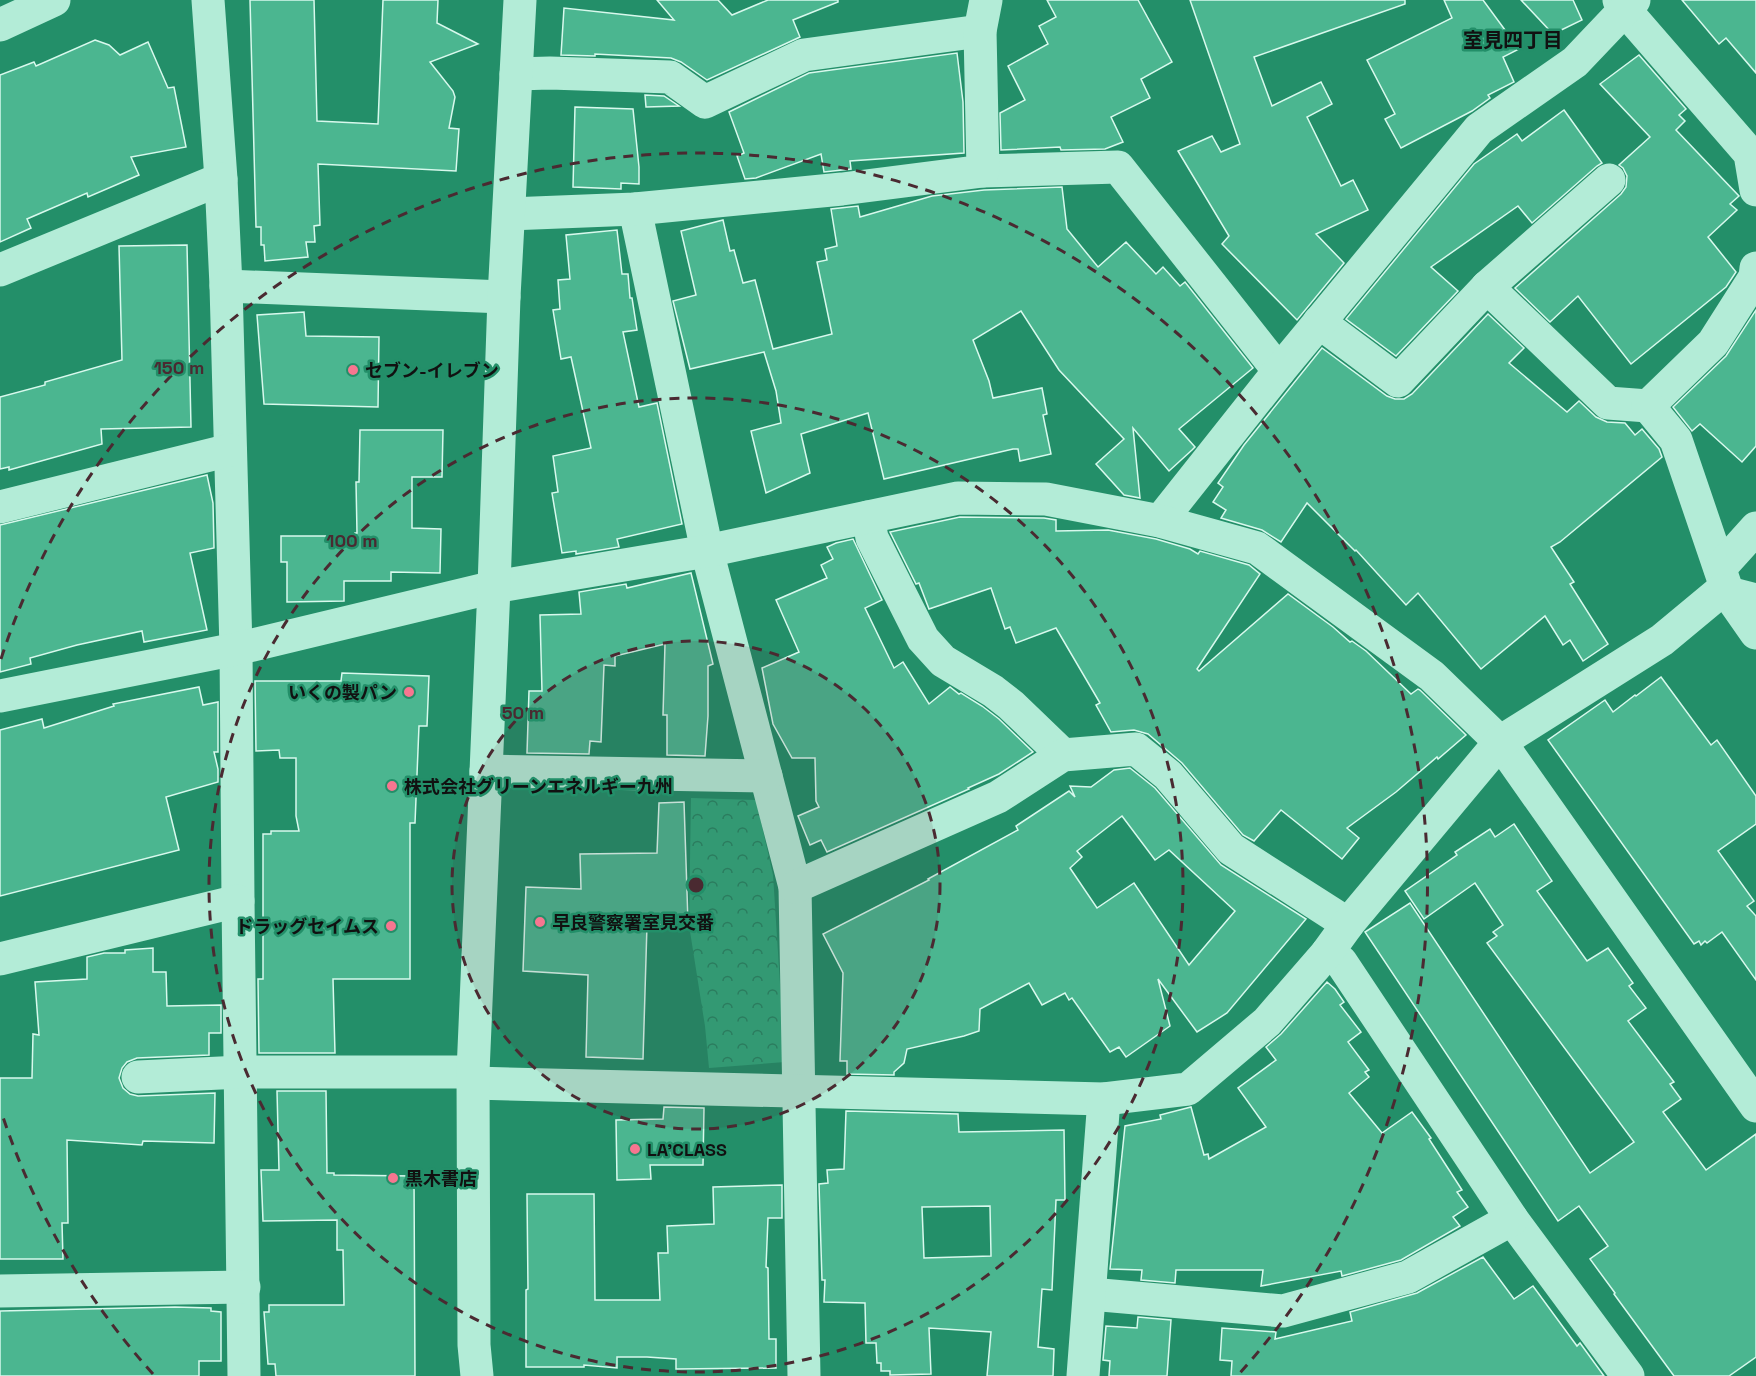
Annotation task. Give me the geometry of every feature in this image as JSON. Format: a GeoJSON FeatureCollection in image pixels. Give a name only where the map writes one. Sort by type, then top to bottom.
{"type":"FeatureCollection","features":[{"type":"Feature","properties":{"kind":"street"},"geometry":{"type":"LineString","coordinates":[[0,25],[54,0]]}},
{"type":"Feature","properties":{"kind":"street"},"geometry":{"type":"LineString","coordinates":[[208,0],[226,286],[236,649],[244,1376]]}},
{"type":"Feature","properties":{"kind":"street"},"geometry":{"type":"LineString","coordinates":[[477,1376],[474,1345],[473,1077],[504,297],[520,0]]}},
{"type":"Feature","properties":{"kind":"street"},"geometry":{"type":"LineString","coordinates":[[1160,521],[1279,371],[1479,129],[1575,62],[1626,3],[1753,152],[1756,190]]}},
{"type":"Feature","properties":{"kind":"street"},"geometry":{"type":"LineString","coordinates":[[516,74],[670,77],[705,102],[804,55],[983,15],[983,171]]}},
{"type":"Feature","properties":{"kind":"street"},"geometry":{"type":"LineString","coordinates":[[509,214],[635,208],[842,189],[983,171],[1118,167],[1279,371]]}},
{"type":"Feature","properties":{"kind":"street"},"geometry":{"type":"LineString","coordinates":[[0,270],[221,178]]}},
{"type":"Feature","properties":{"kind":"street"},"geometry":{"type":"LineString","coordinates":[[1319,322],[1398,381],[1487,287],[1609,180]]}},
{"type":"Feature","properties":{"kind":"street"},"geometry":{"type":"LineString","coordinates":[[635,208],[707,550],[795,887],[804,1376]]}},
{"type":"Feature","properties":{"kind":"street"},"geometry":{"type":"LineString","coordinates":[[1648,406],[1713,343],[1755,277],[1756,268]]}},
{"type":"Feature","properties":{"kind":"street"},"geometry":{"type":"LineString","coordinates":[[226,286],[504,297]]}},
{"type":"Feature","properties":{"kind":"street"},"geometry":{"type":"LineString","coordinates":[[1487,287],[1608,403],[1648,406],[1676,440],[1756,633]]}},
{"type":"Feature","properties":{"kind":"street"},"geometry":{"type":"LineString","coordinates":[[0,507],[230,450]]}},
{"type":"Feature","properties":{"kind":"street"},"geometry":{"type":"LineString","coordinates":[[0,696],[236,649],[494,587],[707,550],[958,498],[1046,499],[1160,521],[1257,548],[1432,676],[1500,742],[1756,1106]]}},
{"type":"Feature","properties":{"kind":"street"},"geometry":{"type":"LineString","coordinates":[[868,517],[872,538],[923,639],[943,661],[993,691],[1011,705],[1063,756]]}},
{"type":"Feature","properties":{"kind":"street"},"geometry":{"type":"LineString","coordinates":[[1735,587],[1756,528]]}},
{"type":"Feature","properties":{"kind":"street"},"geometry":{"type":"LineString","coordinates":[[138,1077],[241,1072],[473,1077],[799,1091],[1104,1099],[1188,1089],[1267,1022],[1327,953],[1348,924],[1500,742],[1662,640],[1721,591],[1735,587]]}},
{"type":"Feature","properties":{"kind":"street"},"geometry":{"type":"LineString","coordinates":[[795,887],[998,797],[1063,756],[1136,749],[1168,775],[1231,849],[1348,924]]}},
{"type":"Feature","properties":{"kind":"street"},"geometry":{"type":"LineString","coordinates":[[486,771],[766,776]]}},
{"type":"Feature","properties":{"kind":"street"},"geometry":{"type":"LineString","coordinates":[[0,959],[238,901]]}},
{"type":"Feature","properties":{"kind":"street"},"geometry":{"type":"LineString","coordinates":[[1327,953],[1341,962],[1512,1219],[1628,1376]]}},
{"type":"Feature","properties":{"kind":"street"},"geometry":{"type":"LineString","coordinates":[[1083,1376],[1104,1099]]}},
{"type":"Feature","properties":{"kind":"street"},"geometry":{"type":"LineString","coordinates":[[1090,1294],[1284,1311],[1408,1277],[1512,1219]]}},
{"type":"Feature","properties":{"kind":"street"},"geometry":{"type":"LineString","coordinates":[[0,1291],[244,1287]]}},
{"type":"Feature","properties":{"kind":"green space"},"geometry":{"type":"Polygon","coordinates":[[[691,798],[756,800],[773,875],[785,1062],[709,1068],[705,1026],[689,925],[691,798]]]}},
{"type":"Feature","properties":{"kind":"building"},"geometry":{"type":"Polygon","coordinates":[[[250,0],[314,0],[317,121],[378,124],[383,0],[438,0],[437,23],[478,44],[430,62],[453,91],[455,97],[449,128],[459,129],[456,171],[318,164],[320,225],[314,226],[315,242],[306,242],[308,257],[265,261],[264,245],[261,245],[261,227],[256,227],[250,0]]]}},
{"type":"Feature","properties":{"kind":"building"},"geometry":{"type":"Polygon","coordinates":[[[657,0],[718,0],[732,15],[768,0],[838,0],[838,2],[793,20],[800,37],[707,80],[681,62],[671,58],[595,54],[595,56],[561,55],[564,8],[674,20],[657,0]]]}},
{"type":"Feature","properties":{"kind":"building"},"geometry":{"type":"Polygon","coordinates":[[[1047,0],[1138,0],[1172,62],[1141,79],[1150,98],[1111,117],[1123,142],[1105,149],[1061,150],[1060,147],[1001,150],[1000,113],[1025,100],[1008,66],[1048,44],[1039,26],[1056,17],[1047,0]]]}},
{"type":"Feature","properties":{"kind":"building"},"geometry":{"type":"Polygon","coordinates":[[[1190,0],[1405,0],[1405,4],[1254,57],[1272,106],[1321,82],[1332,104],[1307,117],[1341,186],[1353,180],[1368,210],[1316,234],[1344,263],[1297,320],[1222,244],[1229,236],[1178,151],[1212,136],[1221,152],[1240,144],[1190,0]]]}},
{"type":"Feature","properties":{"kind":"building"},"geometry":{"type":"Polygon","coordinates":[[[1444,0],[1483,0],[1519,49],[1503,57],[1514,82],[1488,95],[1490,98],[1472,111],[1401,148],[1385,119],[1395,114],[1367,60],[1452,18],[1444,0]]]}},
{"type":"Feature","properties":{"kind":"building"},"geometry":{"type":"Polygon","coordinates":[[[1521,0],[1573,0],[1582,20],[1553,34],[1521,0]]]}},
{"type":"Feature","properties":{"kind":"building"},"geometry":{"type":"Polygon","coordinates":[[[1682,0],[1756,0],[1756,73],[1726,38],[1719,44],[1682,0]]]}},
{"type":"Feature","properties":{"kind":"building"},"geometry":{"type":"Polygon","coordinates":[[[95,40],[109,45],[120,55],[148,42],[168,88],[174,87],[186,147],[131,157],[139,175],[88,197],[87,193],[27,219],[31,228],[0,242],[0,75],[34,62],[36,66],[95,40]]]}},
{"type":"Feature","properties":{"kind":"building"},"geometry":{"type":"Polygon","coordinates":[[[957,53],[963,102],[964,153],[850,161],[851,169],[824,172],[821,154],[756,178],[745,179],[737,156],[744,153],[729,112],[809,73],[957,53]]]}},
{"type":"Feature","properties":{"kind":"building"},"geometry":{"type":"Polygon","coordinates":[[[1639,55],[1686,109],[1679,115],[1685,121],[1676,130],[1739,196],[1730,204],[1737,210],[1708,237],[1736,272],[1726,287],[1631,364],[1578,296],[1550,322],[1515,288],[1621,194],[1626,187],[1627,176],[1619,165],[1650,137],[1600,84],[1639,55]]]}},
{"type":"Feature","properties":{"kind":"building"},"geometry":{"type":"Polygon","coordinates":[[[645,95],[664,96],[679,106],[646,107],[645,95]]]}},
{"type":"Feature","properties":{"kind":"building"},"geometry":{"type":"Polygon","coordinates":[[[575,107],[633,109],[639,184],[621,183],[621,189],[573,187],[575,107]]]}},
{"type":"Feature","properties":{"kind":"building"},"geometry":{"type":"Polygon","coordinates":[[[1564,110],[1602,163],[1532,223],[1518,206],[1431,267],[1458,291],[1396,356],[1346,319],[1474,164],[1517,134],[1522,141],[1564,110]]]}},
{"type":"Feature","properties":{"kind":"building"},"geometry":{"type":"Polygon","coordinates":[[[1062,187],[1067,229],[1098,267],[1126,242],[1156,274],[1163,267],[1180,286],[1185,282],[1253,368],[1179,429],[1195,447],[1169,471],[1133,428],[1140,498],[1124,495],[1096,464],[1124,439],[1059,370],[1021,311],[973,340],[993,398],[1042,388],[1047,414],[1043,415],[1051,454],[1020,461],[1018,449],[1013,449],[884,479],[868,413],[801,434],[810,473],[766,493],[751,431],[781,423],[776,391],[764,352],[690,369],[673,301],[696,295],[681,231],[723,220],[730,251],[734,250],[743,283],[755,280],[773,349],[832,334],[817,262],[827,260],[825,249],[837,246],[831,209],[858,206],[860,217],[932,196],[984,190],[1062,187]]]}},
{"type":"Feature","properties":{"kind":"building"},"geometry":{"type":"Polygon","coordinates":[[[617,230],[622,274],[628,274],[630,298],[632,298],[637,330],[623,332],[639,407],[657,403],[682,524],[617,539],[619,547],[576,554],[576,551],[562,553],[552,493],[558,492],[553,456],[591,448],[571,357],[561,359],[553,310],[560,309],[558,280],[570,279],[566,235],[617,230]]]}},
{"type":"Feature","properties":{"kind":"building"},"geometry":{"type":"Polygon","coordinates":[[[187,245],[191,427],[101,429],[102,444],[9,470],[9,467],[0,469],[0,397],[122,360],[119,246],[187,245]]]}},
{"type":"Feature","properties":{"kind":"building"},"geometry":{"type":"Polygon","coordinates":[[[1756,310],[1756,446],[1742,462],[1700,424],[1692,431],[1673,407],[1726,356],[1756,310]]]}},
{"type":"Feature","properties":{"kind":"building"},"geometry":{"type":"Polygon","coordinates":[[[304,312],[306,336],[379,337],[378,407],[264,404],[257,315],[304,312]]]}},
{"type":"Feature","properties":{"kind":"building"},"geometry":{"type":"Polygon","coordinates":[[[1488,314],[1524,348],[1509,363],[1567,412],[1579,401],[1596,417],[1607,422],[1625,423],[1635,435],[1642,429],[1659,449],[1662,457],[1551,547],[1574,582],[1570,584],[1608,644],[1583,661],[1570,640],[1563,645],[1545,616],[1481,669],[1418,593],[1406,605],[1356,550],[1307,503],[1281,542],[1262,530],[1221,518],[1226,510],[1213,502],[1223,487],[1218,483],[1244,445],[1322,348],[1387,396],[1404,399],[1412,394],[1488,314]]]}},
{"type":"Feature","properties":{"kind":"building"},"geometry":{"type":"Polygon","coordinates":[[[360,430],[443,430],[442,477],[412,477],[412,528],[441,529],[440,573],[391,572],[391,581],[344,581],[344,601],[287,602],[287,562],[281,562],[281,536],[355,536],[357,533],[356,482],[359,482],[360,430]]]}},
{"type":"Feature","properties":{"kind":"building"},"geometry":{"type":"Polygon","coordinates":[[[207,475],[213,503],[214,548],[190,553],[207,630],[144,642],[142,631],[30,658],[31,664],[0,672],[0,525],[207,475]]]}},
{"type":"Feature","properties":{"kind":"building"},"geometry":{"type":"Polygon","coordinates":[[[960,517],[1044,518],[1056,520],[1056,531],[1108,530],[1156,539],[1190,549],[1198,554],[1200,551],[1249,565],[1260,574],[1197,669],[1199,671],[1288,594],[1350,642],[1352,641],[1366,651],[1411,694],[1420,690],[1466,735],[1396,792],[1347,828],[1359,838],[1342,859],[1281,810],[1254,841],[1243,835],[1182,763],[1148,734],[1134,730],[1111,732],[1096,705],[1100,703],[1056,628],[1016,643],[1010,627],[1005,629],[991,588],[929,609],[919,583],[916,584],[890,532],[960,517]]]}},
{"type":"Feature","properties":{"kind":"building"},"geometry":{"type":"Polygon","coordinates":[[[853,539],[882,600],[865,608],[894,668],[903,662],[929,704],[950,687],[959,694],[961,693],[999,719],[1033,752],[999,774],[969,789],[827,852],[821,840],[810,845],[798,816],[819,807],[816,801],[815,758],[792,758],[773,724],[762,668],[799,652],[776,600],[827,578],[821,565],[833,559],[827,547],[853,539]]]}},
{"type":"Feature","properties":{"kind":"building"},"geometry":{"type":"Polygon","coordinates":[[[691,573],[713,664],[708,666],[705,756],[667,755],[667,715],[663,715],[665,644],[615,656],[615,666],[604,665],[601,742],[590,741],[589,754],[527,753],[529,691],[542,691],[540,615],[581,614],[579,592],[626,584],[627,588],[691,573]]]}},
{"type":"Feature","properties":{"kind":"building"},"geometry":{"type":"Polygon","coordinates":[[[342,673],[429,676],[427,726],[419,726],[415,823],[410,823],[410,979],[333,979],[335,1053],[259,1053],[258,979],[263,979],[263,834],[271,834],[271,831],[299,831],[296,816],[296,758],[280,758],[279,750],[256,751],[255,681],[341,681],[342,673]]]}},
{"type":"Feature","properties":{"kind":"building"},"geometry":{"type":"Polygon","coordinates":[[[1661,677],[1711,745],[1717,740],[1756,796],[1756,824],[1718,851],[1754,901],[1747,906],[1756,916],[1756,980],[1722,932],[1707,943],[1705,941],[1701,945],[1699,941],[1694,944],[1548,740],[1605,700],[1613,712],[1661,677]]]}},
{"type":"Feature","properties":{"kind":"building"},"geometry":{"type":"Polygon","coordinates":[[[199,687],[203,705],[218,702],[218,752],[214,752],[218,782],[166,797],[179,850],[0,896],[0,730],[42,719],[44,728],[114,706],[113,704],[199,687]]]}},
{"type":"Feature","properties":{"kind":"building"},"geometry":{"type":"Polygon","coordinates":[[[1130,768],[1155,788],[1221,865],[1306,919],[1227,1013],[1197,1032],[1158,979],[1170,1026],[1126,1057],[1119,1047],[1110,1052],[1072,998],[1069,1000],[1065,993],[1042,1005],[1029,983],[980,1009],[979,1031],[907,1049],[904,1063],[894,1072],[894,1075],[847,1074],[847,1061],[840,1061],[843,973],[823,934],[929,880],[1018,830],[1016,826],[1069,791],[1075,797],[1070,786],[1091,787],[1114,770],[1130,768]],[[1122,816],[1077,851],[1082,857],[1070,868],[1097,908],[1134,883],[1189,965],[1235,911],[1169,850],[1155,860],[1122,816]]]}},
{"type":"Feature","properties":{"kind":"building"},"geometry":{"type":"Polygon","coordinates":[[[684,802],[688,922],[647,925],[643,1059],[586,1057],[588,975],[523,971],[526,887],[581,889],[580,854],[657,853],[659,803],[684,802]]]}},
{"type":"Feature","properties":{"kind":"building"},"geometry":{"type":"Polygon","coordinates":[[[1514,824],[1552,881],[1537,891],[1587,961],[1608,948],[1633,983],[1629,986],[1646,1008],[1628,1021],[1674,1082],[1670,1084],[1681,1099],[1663,1112],[1706,1170],[1756,1134],[1756,1357],[1729,1376],[1674,1376],[1590,1259],[1608,1246],[1579,1206],[1558,1221],[1365,932],[1410,903],[1590,1173],[1634,1142],[1487,943],[1497,936],[1493,932],[1503,925],[1475,883],[1424,919],[1405,891],[1457,855],[1455,852],[1490,829],[1495,837],[1514,824]]]}},
{"type":"Feature","properties":{"kind":"building"},"geometry":{"type":"Polygon","coordinates":[[[153,948],[153,972],[166,972],[167,1006],[221,1005],[221,1033],[209,1033],[209,1055],[137,1058],[127,1062],[119,1078],[123,1088],[130,1094],[138,1096],[215,1093],[214,1143],[143,1141],[142,1145],[67,1140],[68,1223],[62,1223],[63,1259],[0,1259],[0,1078],[32,1078],[33,1034],[39,1035],[35,982],[87,979],[87,957],[104,953],[125,953],[125,950],[153,948]]]}},
{"type":"Feature","properties":{"kind":"building"},"geometry":{"type":"Polygon","coordinates":[[[1327,982],[1344,1002],[1340,1005],[1361,1032],[1348,1042],[1369,1070],[1365,1072],[1369,1077],[1349,1093],[1382,1133],[1412,1112],[1431,1138],[1429,1139],[1462,1190],[1457,1192],[1468,1207],[1453,1217],[1460,1226],[1401,1260],[1342,1276],[1341,1271],[1261,1286],[1263,1270],[1176,1270],[1175,1283],[1141,1280],[1142,1270],[1110,1269],[1125,1126],[1161,1119],[1160,1115],[1191,1107],[1204,1155],[1208,1154],[1209,1159],[1266,1127],[1238,1088],[1276,1060],[1266,1047],[1281,1034],[1327,982]]]}},
{"type":"Feature","properties":{"kind":"building"},"geometry":{"type":"Polygon","coordinates":[[[277,1091],[326,1091],[327,1173],[414,1176],[415,1376],[276,1376],[275,1364],[268,1364],[264,1312],[269,1312],[269,1305],[344,1305],[343,1250],[337,1250],[337,1220],[263,1221],[261,1170],[279,1170],[277,1091]]]}},
{"type":"Feature","properties":{"kind":"building"},"geometry":{"type":"Polygon","coordinates":[[[664,1107],[704,1108],[703,1165],[650,1165],[651,1179],[617,1180],[616,1120],[663,1119],[664,1107]]]}},
{"type":"Feature","properties":{"kind":"building"},"geometry":{"type":"Polygon","coordinates":[[[846,1111],[958,1114],[959,1132],[1064,1130],[1065,1200],[1056,1200],[1052,1290],[1042,1289],[1038,1347],[1054,1349],[1053,1376],[987,1376],[991,1332],[929,1328],[931,1374],[890,1375],[890,1371],[881,1371],[881,1363],[877,1363],[876,1343],[866,1343],[865,1303],[824,1302],[825,1280],[822,1280],[819,1184],[828,1183],[827,1170],[844,1169],[846,1111]],[[990,1206],[922,1207],[924,1258],[991,1256],[990,1206]]]}},
{"type":"Feature","properties":{"kind":"building"},"geometry":{"type":"Polygon","coordinates":[[[782,1185],[782,1218],[768,1218],[766,1267],[768,1268],[769,1339],[776,1339],[776,1368],[676,1369],[676,1359],[647,1357],[617,1357],[617,1368],[584,1365],[584,1367],[526,1367],[527,1194],[594,1194],[595,1300],[660,1300],[658,1253],[668,1253],[667,1226],[714,1224],[713,1187],[782,1185]]]}},
{"type":"Feature","properties":{"kind":"building"},"geometry":{"type":"Polygon","coordinates":[[[1483,1257],[1514,1299],[1533,1286],[1577,1346],[1580,1343],[1604,1376],[1231,1376],[1232,1361],[1220,1360],[1222,1328],[1276,1332],[1275,1339],[1352,1321],[1350,1312],[1417,1293],[1483,1257]]]}},
{"type":"Feature","properties":{"kind":"building"},"geometry":{"type":"Polygon","coordinates":[[[211,1308],[211,1311],[221,1312],[221,1361],[199,1361],[199,1376],[0,1376],[0,1311],[211,1308]]]}},
{"type":"Feature","properties":{"kind":"building"},"geometry":{"type":"Polygon","coordinates":[[[1138,1317],[1171,1320],[1167,1376],[1109,1376],[1110,1361],[1103,1360],[1106,1326],[1137,1328],[1138,1317]]]}},
{"type":"Feature","properties":{"kind":"place","name":"セブン-イレブン"},"geometry":{"type":"Point","coordinates":[353,370]}},
{"type":"Feature","properties":{"kind":"place","name":"いくの製パン"},"geometry":{"type":"Point","coordinates":[409,692]}},
{"type":"Feature","properties":{"kind":"place","name":"株式会社グリーンエネルギー九州"},"geometry":{"type":"Point","coordinates":[392,786]}},
{"type":"Feature","properties":{"kind":"place","name":"早良警察署室見交番"},"geometry":{"type":"Point","coordinates":[540,922]}},
{"type":"Feature","properties":{"kind":"place","name":"ドラッグセイムス"},"geometry":{"type":"Point","coordinates":[391,926]}},
{"type":"Feature","properties":{"kind":"place","name":"LA’CLASS"},"geometry":{"type":"Point","coordinates":[635,1149]}},
{"type":"Feature","properties":{"kind":"place","name":"黒木書店"},"geometry":{"type":"Point","coordinates":[393,1178]}},
{"type":"Feature","properties":{"kind":"district","name":"室見四丁目"},"geometry":{"type":"Point","coordinates":[1513,40]}}]}
